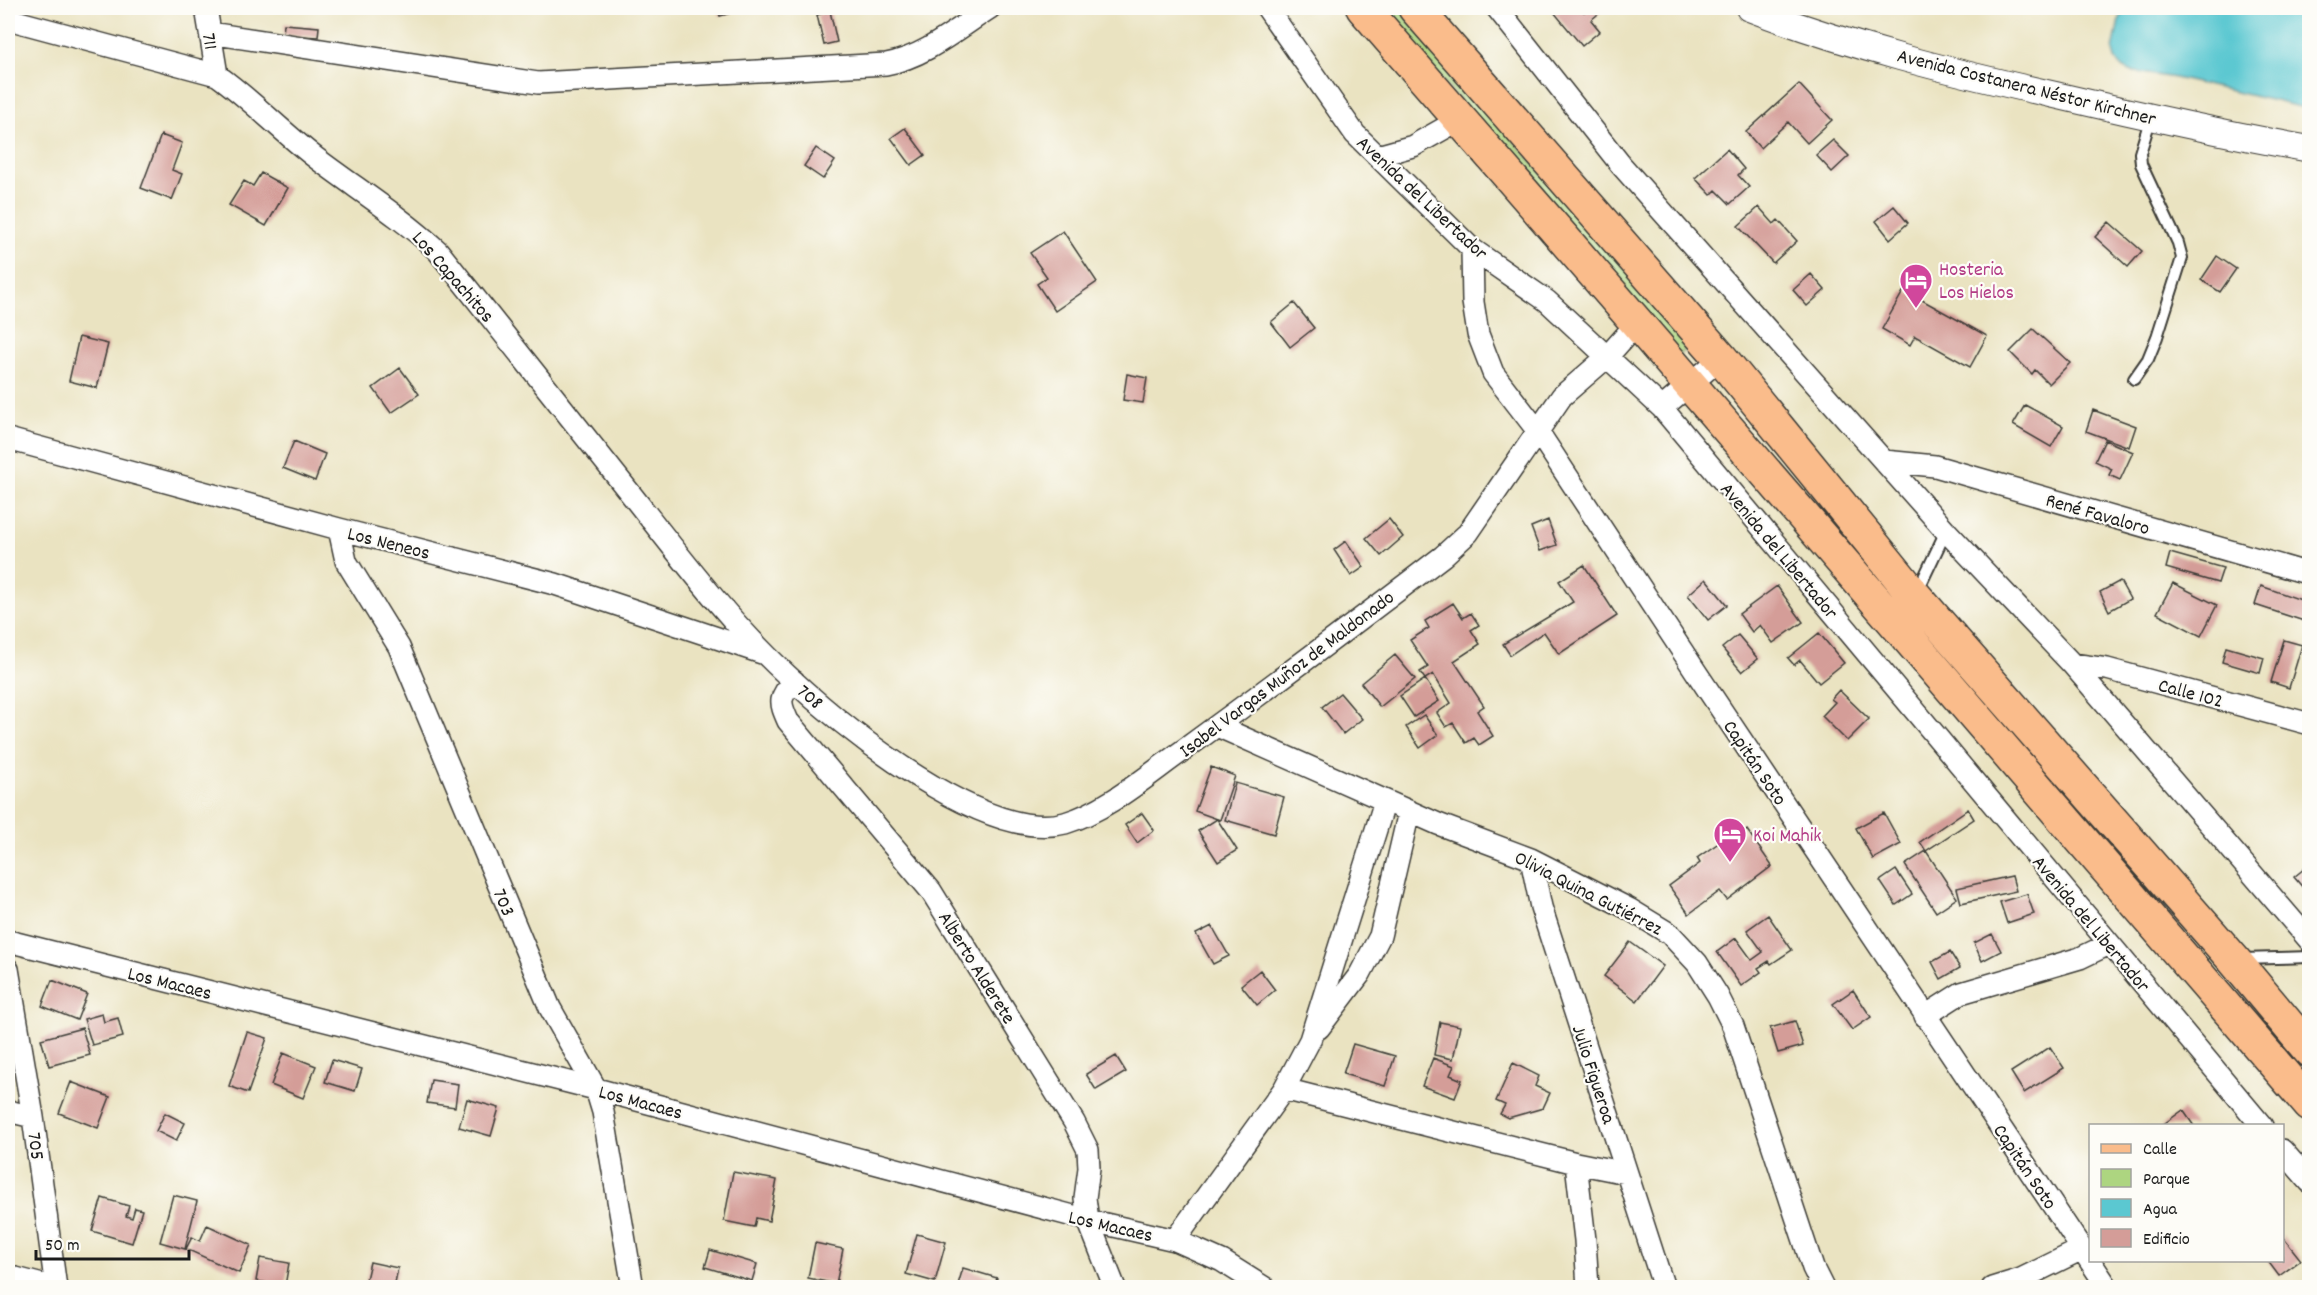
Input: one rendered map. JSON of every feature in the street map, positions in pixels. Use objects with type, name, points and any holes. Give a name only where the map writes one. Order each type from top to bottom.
[{"type":"main road","name":"Avenida del Libertador","points":[[1363,8],[2310,1105]]},
{"type":"main road","points":[[1415,8],[1721,358],[1915,596],[2233,959],[2310,1051]]},
{"type":"street","name":"711","points":[[206,8],[217,75]]},
{"type":"street","points":[[210,33],[538,83],[886,64],[904,60],[926,49],[990,8]]},
{"type":"street","name":"Avenida del Libertador","points":[[1267,8],[1355,134],[1472,249],[1546,301],[1662,408],[2261,1124]]},
{"type":"street","points":[[1497,8],[1621,165],[1946,531],[2072,663],[2310,941]]},
{"type":"street","name":"Avenida Costanera Néstor Kirchner","points":[[1749,8],[1861,45],[1990,80],[2151,117],[2310,149]]},
{"type":"street","name":"Los Capachitos","points":[[8,19],[217,75],[244,94],[285,133],[408,224],[438,251],[688,567],[768,655]]},
{"type":"street","points":[[1377,156],[1413,146],[1459,120]]},
{"type":"street","name":"Capitán Soto","points":[[1472,249],[1473,302],[1478,334],[1493,373],[1537,430],[2089,1260]]},
{"type":"street","name":"Isabel Vargas Muñoz de Maldonado","points":[[856,734],[927,782],[963,803],[992,816],[1032,826],[1064,823],[1094,811],[1130,788],[1282,679],[1443,556],[1468,533],[1562,396],[1607,357],[1637,323]]},
{"type":"street","points":[[1662,408],[1721,358]]},
{"type":"street","name":"Los Neneos","points":[[8,439],[339,529],[555,584],[768,655]]},
{"type":"street","name":"René Favaloro","points":[[1884,461],[1935,466],[2310,574]]},
{"type":"street","name":"703","points":[[339,529],[346,561],[399,647],[550,1008],[596,1089],[603,1112],[633,1287]]},
{"type":"street","name":"708","points":[[768,655],[794,681],[856,734]]},
{"type":"street","name":"Calle 102","points":[[2072,663],[2107,669],[2310,724]]},
{"type":"street","name":"Alberto Alderete","points":[[794,681],[783,693],[781,704],[788,721],[931,891],[1074,1122],[1088,1150],[1089,1168],[1085,1198],[1088,1220],[1115,1287]]},
{"type":"street","name":"Olivia Quina Gutiérrez","points":[[1216,726],[1409,812],[1531,859],[1629,909],[1670,934],[1697,963],[1718,996],[1733,1026],[1814,1268],[1823,1287]]},
{"type":"street","points":[[1310,1040],[1385,801]]},
{"type":"street","points":[[1175,1240],[1284,1089],[1310,1040],[1360,974],[1380,936],[1409,812]]},
{"type":"street","name":"Julio Figueroa","points":[[1531,859],[1541,907],[1664,1287]]},
{"type":"street","name":"Los Macaes","points":[[8,941],[596,1089],[1088,1220],[1175,1240],[1222,1261],[1265,1287]]},
{"type":"street","points":[[1925,1016],[1961,993],[2080,958],[2109,944]]},
{"type":"street","name":"705","points":[[8,969],[33,1117],[55,1287]]},
{"type":"street","points":[[1284,1089],[1576,1163],[1626,1173]]},
{"type":"street","points":[[8,1111],[33,1117]]},
{"type":"street","points":[[2284,1151],[2310,1182]]},
{"type":"street","points":[[1576,1163],[1588,1287]]},
{"type":"street","points":[[1992,1287],[2021,1279],[2082,1250]]},
{"type":"street","name":"Capitán Soto","points":[[2090,1262],[2108,1287]]},
{"type":"street","points":[[8,1276],[55,1287]]},
{"type":"lane","points":[[2134,379],[2148,358],[2157,337],[2181,258],[2178,243],[2141,164],[2140,153],[2151,117]]},
{"type":"lane","points":[[1915,596],[1946,531]]},
{"type":"lane","points":[[2233,959],[2310,957]]},
{"type":"green space","points":[[1381,8],[1398,8],[1691,344],[1678,356]]},
{"type":"water","points":[[2126,8],[2309,8],[2309,109],[2175,78],[2129,71],[2120,66],[2113,50],[2119,20]]},
{"type":"building","points":[[717,8],[730,8],[731,13],[720,16]]},
{"type":"building","points":[[1557,8],[1580,8],[1584,12],[1589,8],[1601,8],[1603,10],[1591,20],[1600,31],[1582,46],[1553,11]]},
{"type":"building","points":[[830,11],[837,42],[824,45],[817,15]]},
{"type":"building","points":[[284,24],[319,27],[318,37],[283,35]]},
{"type":"building","points":[[1799,84],[1832,120],[1807,143],[1788,122],[1760,148],[1746,132]]},
{"type":"building","points":[[905,128],[925,155],[911,165],[891,138]]},
{"type":"building","points":[[161,135],[182,143],[172,170],[182,174],[172,200],[141,188]]},
{"type":"building","points":[[1833,140],[1849,156],[1832,172],[1816,155]]},
{"type":"building","points":[[816,148],[835,161],[823,179],[804,166]]},
{"type":"building","points":[[1727,149],[1744,169],[1738,175],[1749,187],[1730,204],[1716,190],[1711,195],[1695,178]]},
{"type":"building","points":[[261,173],[288,188],[266,226],[229,205],[244,181],[253,186]]},
{"type":"building","points":[[1894,206],[1908,223],[1890,239],[1876,221]]},
{"type":"building","points":[[1759,207],[1774,224],[1778,220],[1797,241],[1773,263],[1738,226]]},
{"type":"building","points":[[2109,222],[2142,251],[2128,267],[2095,237]]},
{"type":"building","points":[[1063,231],[1097,282],[1055,311],[1037,284],[1047,277],[1030,253]]},
{"type":"building","points":[[2217,256],[2236,269],[2220,292],[2201,280]]},
{"type":"building","points":[[1811,274],[1825,290],[1807,306],[1793,290]]},
{"type":"building","name":"Hosteria Los Hielos","points":[[1904,290],[1987,336],[1970,367],[1915,336],[1910,345],[1882,329]]},
{"type":"building","points":[[1294,303],[1314,328],[1290,347],[1271,322]]},
{"type":"building","points":[[2033,329],[2070,363],[2049,384],[2035,370],[2032,374],[2010,352]]},
{"type":"building","points":[[79,337],[108,344],[97,388],[69,381]]},
{"type":"building","points":[[400,368],[419,394],[391,413],[373,388]]},
{"type":"building","points":[[1127,374],[1147,378],[1143,403],[1123,400]]},
{"type":"building","points":[[2025,405],[2063,426],[2051,447],[2013,425]]},
{"type":"building","points":[[2093,410],[2136,426],[2129,447],[2086,431]]},
{"type":"building","points":[[2105,440],[2133,452],[2120,480],[2109,475],[2112,469],[2095,461]]},
{"type":"building","points":[[294,441],[325,454],[315,481],[283,468]]},
{"type":"building","points":[[1389,519],[1403,537],[1381,556],[1366,538]]},
{"type":"building","points":[[1548,520],[1557,545],[1540,551],[1531,527]]},
{"type":"building","points":[[1346,541],[1364,567],[1351,576],[1334,550]]},
{"type":"building","points":[[2170,553],[2223,568],[2218,583],[2166,568]]},
{"type":"building","points":[[1584,565],[1617,616],[1559,654],[1544,632],[1510,655],[1503,644],[1573,602],[1559,581]]},
{"type":"building","points":[[1706,579],[1727,605],[1708,620],[1688,595]]},
{"type":"building","points":[[2120,581],[2130,599],[2109,611],[2100,592]]},
{"type":"building","points":[[2173,583],[2217,605],[2201,636],[2157,613]]},
{"type":"building","points":[[1777,586],[1803,622],[1773,643],[1760,625],[1752,632],[1739,614]]},
{"type":"building","points":[[2261,586],[2310,603],[2310,623],[2255,605]]},
{"type":"building","points":[[1453,603],[1463,618],[1471,613],[1479,625],[1471,630],[1480,644],[1454,661],[1484,706],[1477,711],[1493,736],[1479,745],[1474,738],[1466,743],[1453,723],[1446,727],[1437,713],[1451,703],[1433,674],[1425,679],[1420,672],[1428,667],[1410,640],[1429,628],[1425,621]]},
{"type":"building","points":[[1819,633],[1844,663],[1819,683],[1800,660],[1794,665],[1788,658]]},
{"type":"building","points":[[1738,635],[1758,659],[1742,672],[1722,648]]},
{"type":"building","points":[[2284,640],[2302,645],[2289,688],[2271,682]]},
{"type":"building","points":[[2226,647],[2264,658],[2260,673],[2222,662]]},
{"type":"building","points":[[1395,655],[1415,679],[1380,707],[1361,683]]},
{"type":"building","points":[[1425,679],[1439,701],[1414,717],[1400,696]]},
{"type":"building","points":[[1839,690],[1869,719],[1847,741],[1822,716],[1835,702],[1831,699]]},
{"type":"building","points":[[1340,693],[1362,719],[1343,734],[1322,707]]},
{"type":"building","points":[[1424,715],[1438,735],[1420,748],[1406,727]]},
{"type":"building","points":[[1211,767],[1235,776],[1220,820],[1195,811]]},
{"type":"building","points":[[1235,783],[1284,797],[1274,834],[1225,820]]},
{"type":"building","points":[[1968,809],[1974,819],[1926,851],[1920,842]]},
{"type":"building","points":[[1142,813],[1154,830],[1137,843],[1125,825]]},
{"type":"building","points":[[1884,813],[1901,844],[1873,859],[1856,828]]},
{"type":"building","points":[[1217,819],[1237,850],[1218,862],[1198,831]]},
{"type":"building","points":[[1747,830],[1772,866],[1727,900],[1720,891],[1689,914],[1669,886],[1700,863],[1697,858],[1736,831],[1739,836]]},
{"type":"building","points":[[1926,851],[1957,898],[1936,912],[1905,865]]},
{"type":"building","points":[[2310,864],[2310,896],[2294,877]]},
{"type":"building","points":[[1896,870],[1912,894],[1896,905],[1880,881]]},
{"type":"building","points":[[2012,876],[2016,891],[1961,903],[1957,888]]},
{"type":"building","points":[[2027,894],[2034,914],[2007,923],[2000,902]]},
{"type":"building","points":[[1768,915],[1792,950],[1771,964],[1769,961],[1758,968],[1761,972],[1741,986],[1717,952],[1736,938],[1752,960],[1763,952],[1747,930]]},
{"type":"building","points":[[1212,926],[1229,956],[1213,964],[1196,934]]},
{"type":"building","points":[[1992,934],[2001,951],[1982,961],[1974,943]]},
{"type":"building","points":[[1630,942],[1663,966],[1637,1001],[1604,976]]},
{"type":"building","points":[[1950,952],[1960,968],[1941,979],[1932,962]]},
{"type":"building","points":[[1260,970],[1275,990],[1257,1005],[1241,985]]},
{"type":"building","points":[[52,980],[87,994],[77,1020],[42,1006]]},
{"type":"building","points":[[1853,990],[1871,1017],[1852,1030],[1833,1004]]},
{"type":"building","points":[[102,1014],[104,1022],[118,1018],[123,1037],[92,1045],[84,1019]]},
{"type":"building","points":[[1795,1021],[1803,1046],[1778,1053],[1770,1028]]},
{"type":"building","points":[[1440,1022],[1460,1026],[1453,1059],[1434,1055]]},
{"type":"building","points":[[82,1028],[90,1055],[49,1066],[41,1039]]},
{"type":"building","points":[[247,1032],[267,1038],[248,1093],[229,1086]]},
{"type":"building","points":[[1353,1044],[1395,1056],[1385,1086],[1343,1074]]},
{"type":"building","points":[[2050,1047],[2064,1068],[2024,1093],[2011,1072]]},
{"type":"building","points":[[283,1053],[316,1066],[303,1098],[271,1085]]},
{"type":"building","points":[[1116,1056],[1126,1072],[1096,1090],[1086,1074]]},
{"type":"building","points":[[1433,1058],[1454,1066],[1450,1075],[1462,1080],[1455,1098],[1422,1086]]},
{"type":"building","points":[[332,1060],[362,1069],[355,1091],[325,1082]]},
{"type":"building","points":[[1513,1063],[1539,1076],[1535,1086],[1550,1093],[1543,1108],[1508,1118],[1500,1114],[1505,1105],[1496,1101]]},
{"type":"building","points":[[431,1080],[458,1084],[455,1107],[427,1103]]},
{"type":"building","points":[[71,1082],[110,1097],[98,1128],[59,1113]]},
{"type":"building","points":[[467,1099],[499,1108],[491,1136],[459,1127]]},
{"type":"building","points":[[2183,1110],[2193,1124],[2164,1124]]},
{"type":"building","points":[[165,1113],[185,1123],[176,1141],[156,1131]]},
{"type":"building","points":[[733,1172],[777,1180],[769,1221],[756,1218],[754,1227],[724,1221]]},
{"type":"building","points":[[173,1195],[197,1201],[185,1249],[160,1242]]},
{"type":"building","points":[[102,1198],[129,1206],[126,1216],[132,1218],[135,1208],[142,1210],[132,1243],[92,1231]]},
{"type":"building","points":[[207,1225],[251,1245],[239,1273],[186,1249],[192,1237],[200,1241]]},
{"type":"building","points":[[917,1234],[946,1242],[935,1282],[906,1274]]},
{"type":"building","points":[[2284,1239],[2301,1260],[2279,1276],[2268,1262],[2284,1262]]},
{"type":"building","points":[[815,1243],[843,1249],[836,1284],[808,1278]]},
{"type":"building","points":[[710,1250],[757,1264],[752,1281],[705,1267]]},
{"type":"building","points":[[260,1258],[289,1263],[285,1286],[256,1281]]},
{"type":"building","points":[[370,1262],[398,1268],[394,1288],[364,1288]]},
{"type":"building","points":[[963,1268],[997,1278],[994,1288],[957,1288]]},
{"type":"place","name":"Hosteria Los Hielos","points":[[1916,309]]},
{"type":"place","name":"Koi Mahik","points":[[1730,863]]}]
